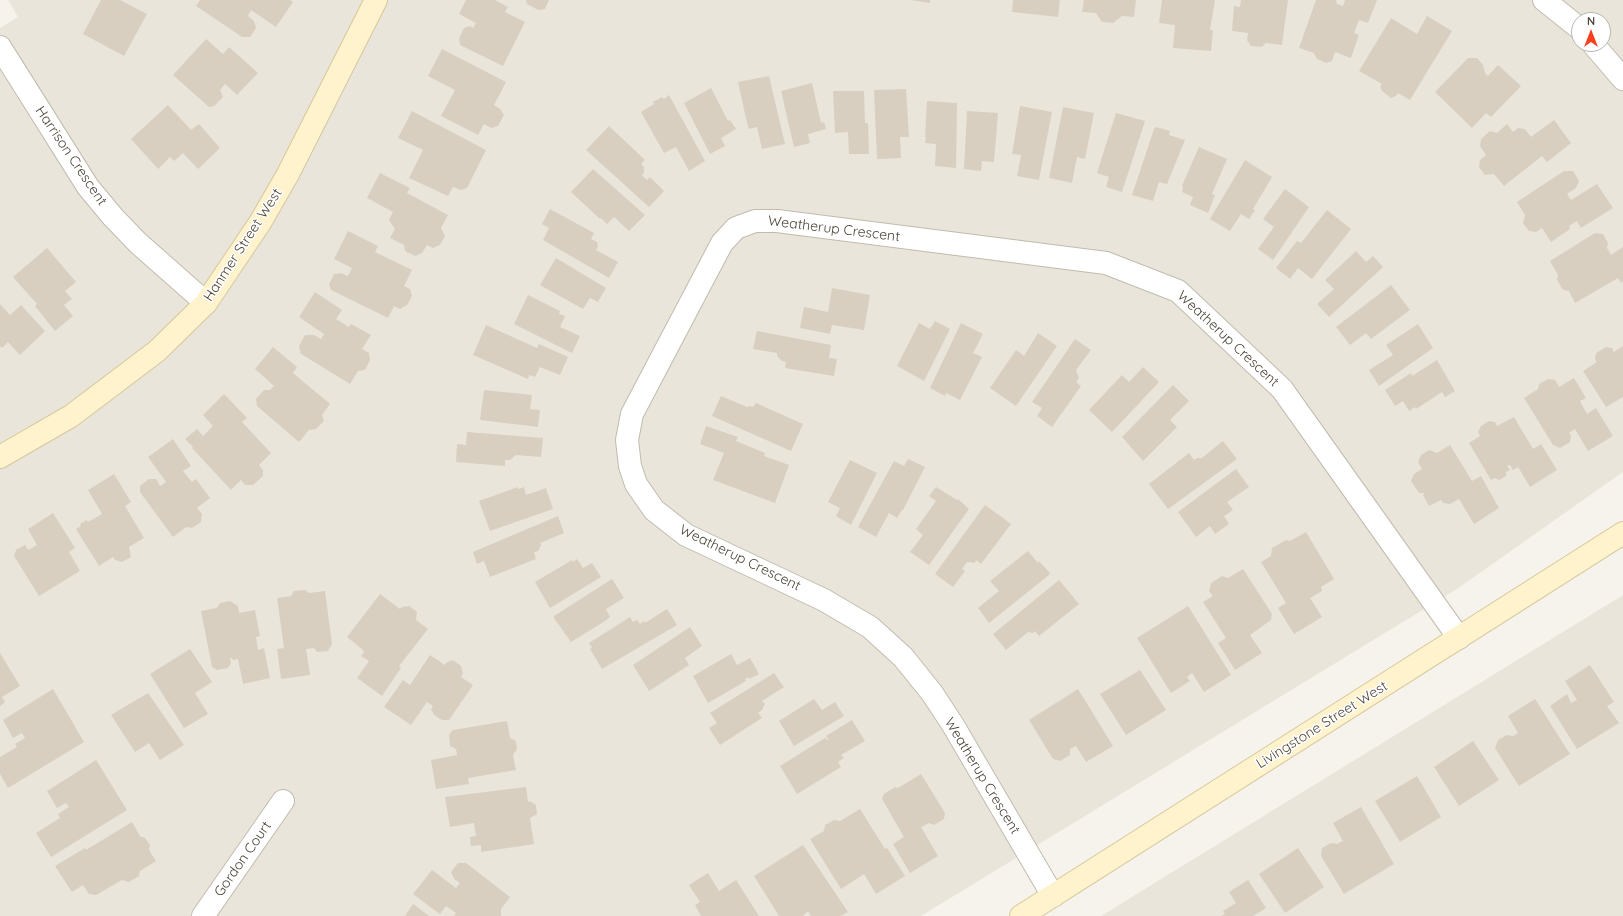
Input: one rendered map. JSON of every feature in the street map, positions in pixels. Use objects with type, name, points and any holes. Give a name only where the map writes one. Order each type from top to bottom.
[{"type":"street","name":"Hanmer Street West","points":[[0,457],[71,416],[157,351],[206,303],[261,221],[288,174],[376,0]]},
{"type":"street","points":[[1544,0],[1571,22]]},
{"type":"street","name":"Harrison Crescent","points":[[0,47],[88,187],[113,217],[138,243],[206,303]]},
{"type":"street","points":[[1600,52],[1623,79]]},
{"type":"street","name":"Weatherup Crescent","points":[[1053,896],[953,725],[932,694],[903,657],[870,626],[824,600],[686,535],[654,510],[636,484],[630,466],[627,440],[632,414],[722,243],[736,228],[755,221],[777,221],[1106,263],[1178,291],[1282,389],[1460,638]]},
{"type":"street","name":"Livingstone Street West","points":[[1021,916],[1623,533]]},
{"type":"street","name":"Gordon Court","points":[[203,916],[283,801]]},
{"type":"shaded area","points":[[8,0],[1623,0],[1623,472],[1457,589],[921,916],[0,916],[0,28],[18,17]]},
{"type":"shaded area","points":[[1623,595],[1623,916],[1101,916]]},
{"type":"building","points":[[101,0],[120,0],[147,14],[124,56],[83,34]]},
{"type":"building","points":[[200,0],[290,0],[293,2],[276,27],[251,10],[248,16],[254,21],[256,28],[250,37],[242,37],[196,6]]},
{"type":"building","points":[[466,0],[495,0],[508,7],[505,12],[525,22],[503,66],[460,45],[459,38],[464,28],[470,26],[473,28],[476,23],[459,14]]},
{"type":"building","points":[[526,0],[549,0],[545,9],[538,10],[527,4]]},
{"type":"building","points":[[910,0],[930,0],[930,3]]},
{"type":"building","points":[[1013,0],[1060,0],[1058,17],[1012,12]]},
{"type":"building","points":[[1084,0],[1136,0],[1134,17],[1122,16],[1113,23],[1102,22],[1096,13],[1082,12]]},
{"type":"building","points":[[1162,0],[1215,0],[1210,30],[1213,30],[1211,51],[1173,48],[1175,25],[1159,23]]},
{"type":"building","points":[[1241,0],[1288,0],[1282,45],[1266,43],[1262,47],[1251,46],[1247,40],[1248,33],[1232,31],[1234,6],[1240,7]]},
{"type":"building","points":[[1316,0],[1336,0],[1337,4],[1343,6],[1345,0],[1377,0],[1368,23],[1359,20],[1354,33],[1359,35],[1351,58],[1335,52],[1332,61],[1326,63],[1317,59],[1314,53],[1299,48]]},
{"type":"building","points":[[1427,16],[1452,31],[1410,100],[1398,93],[1396,96],[1391,98],[1382,91],[1380,87],[1382,84],[1359,71],[1391,18],[1417,34]]},
{"type":"building","points":[[206,39],[223,54],[229,47],[258,73],[237,95],[225,84],[220,90],[223,97],[214,106],[209,107],[173,75]]},
{"type":"building","points":[[442,49],[506,82],[494,105],[500,109],[504,115],[498,126],[491,128],[484,124],[478,135],[441,116],[455,90],[428,76]]},
{"type":"building","points":[[1468,58],[1477,58],[1483,65],[1485,73],[1488,76],[1498,65],[1521,86],[1491,117],[1486,113],[1472,128],[1435,92]]},
{"type":"building","points":[[769,76],[785,144],[762,149],[757,127],[749,129],[738,82]]},
{"type":"building","points":[[812,83],[821,123],[824,122],[826,129],[808,134],[810,143],[794,147],[781,91]]},
{"type":"building","points":[[711,88],[728,121],[730,120],[736,129],[721,138],[725,146],[710,154],[684,103]]},
{"type":"building","points":[[906,89],[909,137],[900,137],[901,158],[877,159],[874,90]]},
{"type":"building","points":[[833,91],[864,91],[865,123],[868,123],[869,154],[849,154],[848,132],[835,133]]},
{"type":"building","points":[[669,95],[705,161],[689,171],[676,147],[664,153],[641,112],[654,104],[653,102],[662,97],[664,99]]},
{"type":"building","points":[[927,101],[957,103],[956,168],[935,166],[936,144],[925,143]]},
{"type":"building","points":[[168,105],[191,130],[199,124],[220,148],[198,169],[183,153],[174,161],[170,157],[158,169],[131,139]]},
{"type":"building","points":[[1020,106],[1052,112],[1039,180],[1017,176],[1021,155],[1012,154]]},
{"type":"building","points":[[1063,107],[1094,113],[1085,159],[1077,157],[1072,183],[1049,178]]},
{"type":"building","points":[[412,111],[486,150],[467,188],[461,190],[453,187],[448,196],[409,178],[423,150],[398,138]]},
{"type":"building","points":[[967,111],[998,113],[994,162],[982,161],[981,171],[964,169]]},
{"type":"building","points":[[1116,113],[1145,121],[1122,192],[1106,187],[1109,177],[1097,173]]},
{"type":"building","points":[[1554,120],[1571,143],[1547,162],[1542,156],[1504,186],[1494,174],[1485,175],[1479,167],[1480,160],[1486,155],[1480,146],[1481,139],[1490,131],[1497,133],[1507,124],[1513,132],[1518,128],[1525,129],[1531,137]]},
{"type":"building","points":[[609,126],[645,160],[641,164],[644,167],[644,173],[642,175],[647,180],[650,177],[664,191],[649,207],[586,150]]},
{"type":"building","points":[[1156,127],[1170,131],[1169,135],[1185,140],[1167,184],[1159,182],[1153,201],[1132,195],[1154,129]]},
{"type":"building","points":[[1199,147],[1227,159],[1212,194],[1215,195],[1208,213],[1190,205],[1193,197],[1182,192],[1182,186]]},
{"type":"building","points":[[1245,160],[1272,177],[1253,209],[1255,210],[1249,219],[1241,214],[1230,231],[1210,219]]},
{"type":"building","points":[[593,169],[645,215],[629,231],[614,217],[607,224],[571,192]]},
{"type":"building","points":[[1564,171],[1573,171],[1579,181],[1576,188],[1567,194],[1571,200],[1597,184],[1613,208],[1581,228],[1577,221],[1569,226],[1570,229],[1551,242],[1542,228],[1536,232],[1529,231],[1523,223],[1525,215],[1517,202]]},
{"type":"building","points":[[380,173],[410,188],[407,193],[448,215],[441,228],[445,236],[440,245],[433,248],[427,245],[422,253],[415,256],[405,251],[404,245],[390,238],[395,229],[389,220],[393,212],[367,198]]},
{"type":"building","points":[[1285,189],[1309,207],[1273,260],[1258,249],[1274,227],[1263,219]]},
{"type":"building","points":[[550,209],[594,233],[591,239],[597,242],[598,247],[596,250],[618,262],[609,278],[543,240],[549,228],[542,224]]},
{"type":"building","points":[[1327,210],[1351,229],[1312,279],[1298,268],[1290,279],[1276,268],[1297,241],[1301,243]]},
{"type":"building","points":[[348,231],[378,246],[375,252],[412,270],[404,286],[410,289],[412,296],[407,305],[400,309],[394,306],[388,318],[331,290],[329,284],[334,274],[341,273],[348,276],[352,268],[334,259]]},
{"type":"building","points":[[1595,233],[1603,234],[1608,243],[1607,248],[1611,255],[1623,247],[1623,281],[1621,283],[1618,278],[1575,303],[1569,291],[1563,290],[1557,280],[1558,275],[1550,261]]},
{"type":"building","points":[[47,248],[76,282],[65,291],[72,299],[64,305],[73,316],[55,331],[35,306],[37,304],[13,277]]},
{"type":"building","points":[[1356,251],[1366,262],[1373,256],[1383,267],[1329,317],[1317,304],[1334,289],[1325,280]]},
{"type":"building","points":[[556,258],[606,288],[598,302],[590,298],[583,309],[540,285]]},
{"type":"building","points":[[1391,285],[1410,310],[1371,339],[1366,333],[1350,345],[1336,327]]},
{"type":"building","points":[[832,288],[870,295],[864,330],[832,325],[830,334],[800,328],[804,307],[828,312]]},
{"type":"building","points":[[315,292],[342,310],[336,319],[349,327],[351,324],[371,335],[362,349],[369,353],[370,360],[365,370],[358,371],[350,384],[301,354],[299,346],[305,335],[314,335],[321,339],[324,334],[299,317]]},
{"type":"building","points":[[528,295],[560,311],[559,314],[565,316],[560,327],[580,336],[572,353],[514,324]]},
{"type":"building","points":[[0,304],[10,315],[21,305],[45,331],[20,355],[8,342],[2,348],[0,346]]},
{"type":"building","points":[[935,321],[950,329],[924,381],[897,366],[919,323],[930,329]]},
{"type":"building","points":[[961,323],[983,334],[973,353],[982,357],[960,400],[946,393],[945,396],[930,388]]},
{"type":"building","points":[[1418,324],[1433,348],[1379,386],[1369,370],[1393,355],[1386,345]]},
{"type":"building","points":[[486,325],[537,348],[539,344],[568,357],[560,375],[540,367],[535,377],[529,375],[528,379],[473,355]]},
{"type":"building","points":[[757,331],[831,345],[829,358],[837,359],[834,376],[785,368],[786,362],[782,361],[777,356],[777,353],[753,349]]},
{"type":"building","points":[[1038,333],[1057,346],[1016,406],[990,388],[1016,350],[1024,356]]},
{"type":"building","points":[[1075,339],[1091,350],[1076,370],[1079,378],[1076,382],[1081,386],[1052,427],[1037,416],[1042,408],[1032,402]]},
{"type":"building","points":[[1623,346],[1623,397],[1606,407],[1583,371],[1597,362],[1595,359],[1596,353],[1606,347],[1612,348],[1614,352]]},
{"type":"building","points":[[273,347],[297,367],[293,373],[330,404],[322,415],[324,421],[316,429],[309,430],[299,442],[257,406],[256,399],[264,390],[270,390],[274,386],[255,369]]},
{"type":"building","points":[[1437,360],[1455,391],[1445,397],[1442,392],[1416,409],[1415,407],[1409,411],[1403,401],[1395,406],[1385,390],[1411,373],[1412,376]]},
{"type":"building","points":[[1143,367],[1159,382],[1112,432],[1089,410],[1122,375],[1129,382]]},
{"type":"building","points":[[1574,378],[1586,398],[1580,401],[1587,414],[1596,408],[1613,436],[1588,451],[1575,429],[1569,433],[1571,436],[1570,442],[1560,448],[1553,445],[1524,398],[1538,389],[1539,384],[1548,379],[1555,380],[1559,387]]},
{"type":"building","points":[[1173,385],[1189,401],[1170,420],[1177,427],[1143,461],[1122,437]]},
{"type":"building","points":[[484,390],[532,395],[530,409],[540,410],[538,427],[480,420]]},
{"type":"building","points":[[224,394],[247,418],[242,422],[271,453],[259,465],[263,470],[263,476],[253,485],[245,485],[241,480],[231,490],[185,439],[197,429],[203,436],[213,426],[203,415]]},
{"type":"building","points":[[721,396],[747,407],[753,407],[756,403],[803,424],[791,451],[712,416]]},
{"type":"building","points":[[1514,417],[1533,449],[1541,444],[1557,470],[1530,487],[1518,467],[1513,470],[1510,465],[1507,466],[1510,470],[1506,472],[1506,476],[1499,480],[1495,478],[1491,480],[1469,443],[1480,436],[1478,432],[1481,426],[1489,421],[1495,422],[1497,426]]},
{"type":"building","points":[[706,426],[738,437],[736,441],[765,453],[764,456],[789,465],[775,503],[713,480],[724,453],[700,444]]},
{"type":"building","points":[[467,432],[543,438],[541,457],[516,455],[510,460],[505,460],[505,466],[456,462],[457,444],[466,445]]},
{"type":"building","points":[[173,439],[191,466],[183,471],[192,482],[196,479],[210,498],[197,508],[202,514],[201,522],[192,528],[186,527],[173,537],[140,492],[140,486],[149,479],[156,479],[160,486],[166,482],[148,457]]},
{"type":"building","points":[[1223,441],[1237,459],[1168,509],[1149,484],[1189,453],[1194,460],[1197,458],[1202,458]]},
{"type":"building","points":[[1450,445],[1472,481],[1481,476],[1499,508],[1474,524],[1459,499],[1450,504],[1443,503],[1441,500],[1429,506],[1423,495],[1425,493],[1419,493],[1411,481],[1414,474],[1422,469],[1418,462],[1421,455],[1429,450],[1437,453]]},
{"type":"building","points":[[908,459],[925,467],[903,510],[897,518],[889,513],[876,537],[858,527],[894,461],[904,466]]},
{"type":"building","points":[[850,460],[877,473],[851,525],[836,516],[840,508],[828,502]]},
{"type":"building","points":[[1236,469],[1249,487],[1227,502],[1233,510],[1224,516],[1229,524],[1215,534],[1210,526],[1196,537],[1178,512]]},
{"type":"building","points":[[114,474],[131,502],[125,506],[144,538],[129,547],[131,557],[122,562],[115,560],[113,557],[99,566],[76,529],[81,526],[80,524],[87,520],[88,522],[102,514],[88,490]]},
{"type":"building","points":[[518,487],[518,489],[524,487],[526,495],[546,488],[553,509],[490,531],[479,501]]},
{"type":"building","points":[[936,487],[957,500],[958,499],[969,509],[929,565],[910,552],[923,535],[916,529],[936,501],[929,496]]},
{"type":"building","points":[[985,505],[1011,524],[981,564],[976,560],[975,563],[967,562],[962,569],[965,571],[953,587],[935,574]]},
{"type":"building","points":[[53,513],[75,548],[69,552],[80,571],[39,596],[14,556],[16,550],[25,545],[28,550],[37,545],[28,529]]},
{"type":"building","points":[[558,516],[564,533],[540,543],[541,545],[538,551],[534,552],[536,559],[490,577],[484,561],[477,564],[473,552]]},
{"type":"building","points":[[1306,532],[1334,579],[1321,587],[1322,591],[1310,598],[1322,617],[1294,634],[1278,608],[1286,603],[1261,562],[1271,556],[1272,548],[1286,540],[1290,541]]},
{"type":"building","points":[[1028,551],[1038,563],[1039,561],[1050,573],[1049,575],[989,623],[978,608],[999,591],[990,581]]},
{"type":"building","points":[[577,559],[583,568],[592,563],[601,577],[550,608],[535,582],[572,560],[573,562]]},
{"type":"building","points":[[1243,569],[1272,614],[1271,620],[1250,635],[1262,653],[1235,670],[1218,643],[1226,638],[1203,602],[1213,596],[1209,591],[1211,583],[1222,576],[1228,578]]},
{"type":"building","points":[[612,579],[624,598],[606,609],[610,617],[571,642],[554,616]]},
{"type":"building","points":[[1059,580],[1079,604],[1039,636],[1035,631],[1033,633],[1028,632],[1006,650],[993,634]]},
{"type":"building","points":[[305,590],[309,593],[325,591],[332,644],[328,651],[317,652],[314,648],[306,649],[310,675],[281,679],[277,649],[284,648],[277,598],[291,596],[294,591]]},
{"type":"building","points":[[380,594],[400,609],[402,607],[409,606],[417,612],[416,620],[428,629],[399,666],[401,668],[382,696],[357,678],[369,661],[361,656],[364,652],[362,649],[347,637]]},
{"type":"building","points":[[230,601],[238,606],[239,613],[255,610],[260,636],[256,637],[258,650],[264,648],[270,678],[243,684],[238,659],[233,660],[230,658],[231,663],[228,668],[217,670],[212,667],[201,611],[217,608],[220,603]]},
{"type":"building","points":[[1188,606],[1231,675],[1204,692],[1192,673],[1187,677],[1190,681],[1171,693],[1137,638]]},
{"type":"building","points":[[667,609],[677,625],[602,669],[590,649],[592,648],[589,643],[630,617],[633,622],[637,620],[640,624],[644,621],[645,623]]},
{"type":"building","points":[[690,627],[702,646],[685,658],[689,665],[649,691],[633,665]]},
{"type":"building","points":[[190,649],[212,682],[195,693],[208,714],[184,728],[150,674]]},
{"type":"building","points":[[0,653],[20,686],[2,697],[5,702],[0,706]]},
{"type":"building","points":[[731,654],[737,665],[750,658],[759,674],[749,679],[748,677],[745,679],[746,681],[708,703],[693,676]]},
{"type":"building","points":[[430,655],[445,665],[447,662],[453,660],[461,666],[463,674],[461,677],[473,685],[449,720],[442,720],[434,715],[431,709],[433,706],[427,702],[411,725],[384,707],[403,680],[410,685]]},
{"type":"building","points":[[1590,665],[1614,702],[1607,706],[1619,723],[1577,749],[1550,706],[1567,694],[1571,703],[1577,700],[1565,681]]},
{"type":"building","points":[[1140,670],[1166,710],[1126,735],[1100,694]]},
{"type":"building","points":[[774,673],[784,687],[762,701],[765,704],[762,710],[758,713],[762,718],[720,745],[709,728],[717,723],[710,713]]},
{"type":"building","points":[[53,689],[84,742],[8,788],[0,774],[0,757],[17,747],[15,744],[25,738],[22,733],[13,738],[3,720]]},
{"type":"building","points":[[1078,689],[1113,746],[1086,762],[1076,746],[1070,749],[1070,755],[1060,761],[1053,759],[1029,720]]},
{"type":"building","points":[[148,693],[184,745],[160,760],[149,743],[135,752],[111,715]]},
{"type":"building","points":[[814,699],[822,710],[835,702],[844,716],[794,746],[779,721]]},
{"type":"building","points":[[1535,699],[1570,754],[1519,786],[1495,748],[1498,740],[1507,735],[1513,736],[1518,733],[1508,716]]},
{"type":"building","points":[[852,720],[865,741],[841,755],[844,758],[838,762],[841,767],[797,794],[780,766],[825,738],[829,741],[826,736]]},
{"type":"building","points":[[507,721],[510,738],[516,741],[517,749],[513,755],[516,770],[468,778],[469,784],[436,789],[431,760],[457,755],[456,749],[450,746],[449,735],[453,730]]},
{"type":"building","points":[[1473,741],[1499,780],[1459,806],[1434,767]]},
{"type":"building","points":[[96,760],[127,810],[51,857],[36,833],[60,818],[58,814],[69,807],[66,803],[57,808],[47,791]]},
{"type":"building","points":[[921,774],[945,813],[944,819],[934,825],[929,823],[921,827],[938,856],[910,873],[893,844],[904,837],[882,799],[884,794],[895,787],[898,788]]},
{"type":"building","points":[[1417,776],[1441,817],[1400,842],[1375,801]]},
{"type":"building","points":[[526,787],[528,802],[530,801],[536,805],[537,814],[530,818],[534,844],[481,852],[481,845],[471,846],[470,837],[476,836],[474,823],[450,827],[445,797]]},
{"type":"building","points":[[1361,807],[1394,864],[1344,894],[1321,856],[1322,848],[1331,843],[1337,844],[1343,841],[1333,823]]},
{"type":"building","points":[[860,809],[885,849],[887,848],[905,876],[876,894],[864,874],[841,889],[810,839],[824,831],[825,825],[834,820],[840,821]]},
{"type":"building","points":[[132,822],[140,836],[145,838],[150,845],[149,850],[156,861],[140,871],[139,876],[129,882],[122,880],[96,895],[89,894],[83,885],[72,892],[55,866],[85,848],[86,850]]},
{"type":"building","points":[[803,845],[848,912],[840,916],[811,916],[808,911],[803,916],[779,916],[754,876]]},
{"type":"building","points":[[1298,848],[1324,887],[1285,913],[1259,874]]},
{"type":"building","points":[[458,863],[466,863],[510,897],[501,909],[501,916],[454,916],[456,913],[446,906],[440,914],[413,894],[432,870],[456,888],[460,883],[454,879],[451,872]]},
{"type":"building","points":[[708,873],[719,891],[736,880],[759,916],[701,916],[695,905],[700,902],[689,885]]},
{"type":"building","points":[[1248,880],[1266,908],[1253,916],[1221,916],[1225,914],[1223,911],[1236,903],[1229,892]]},
{"type":"building","points":[[413,904],[429,916],[405,916]]}]
